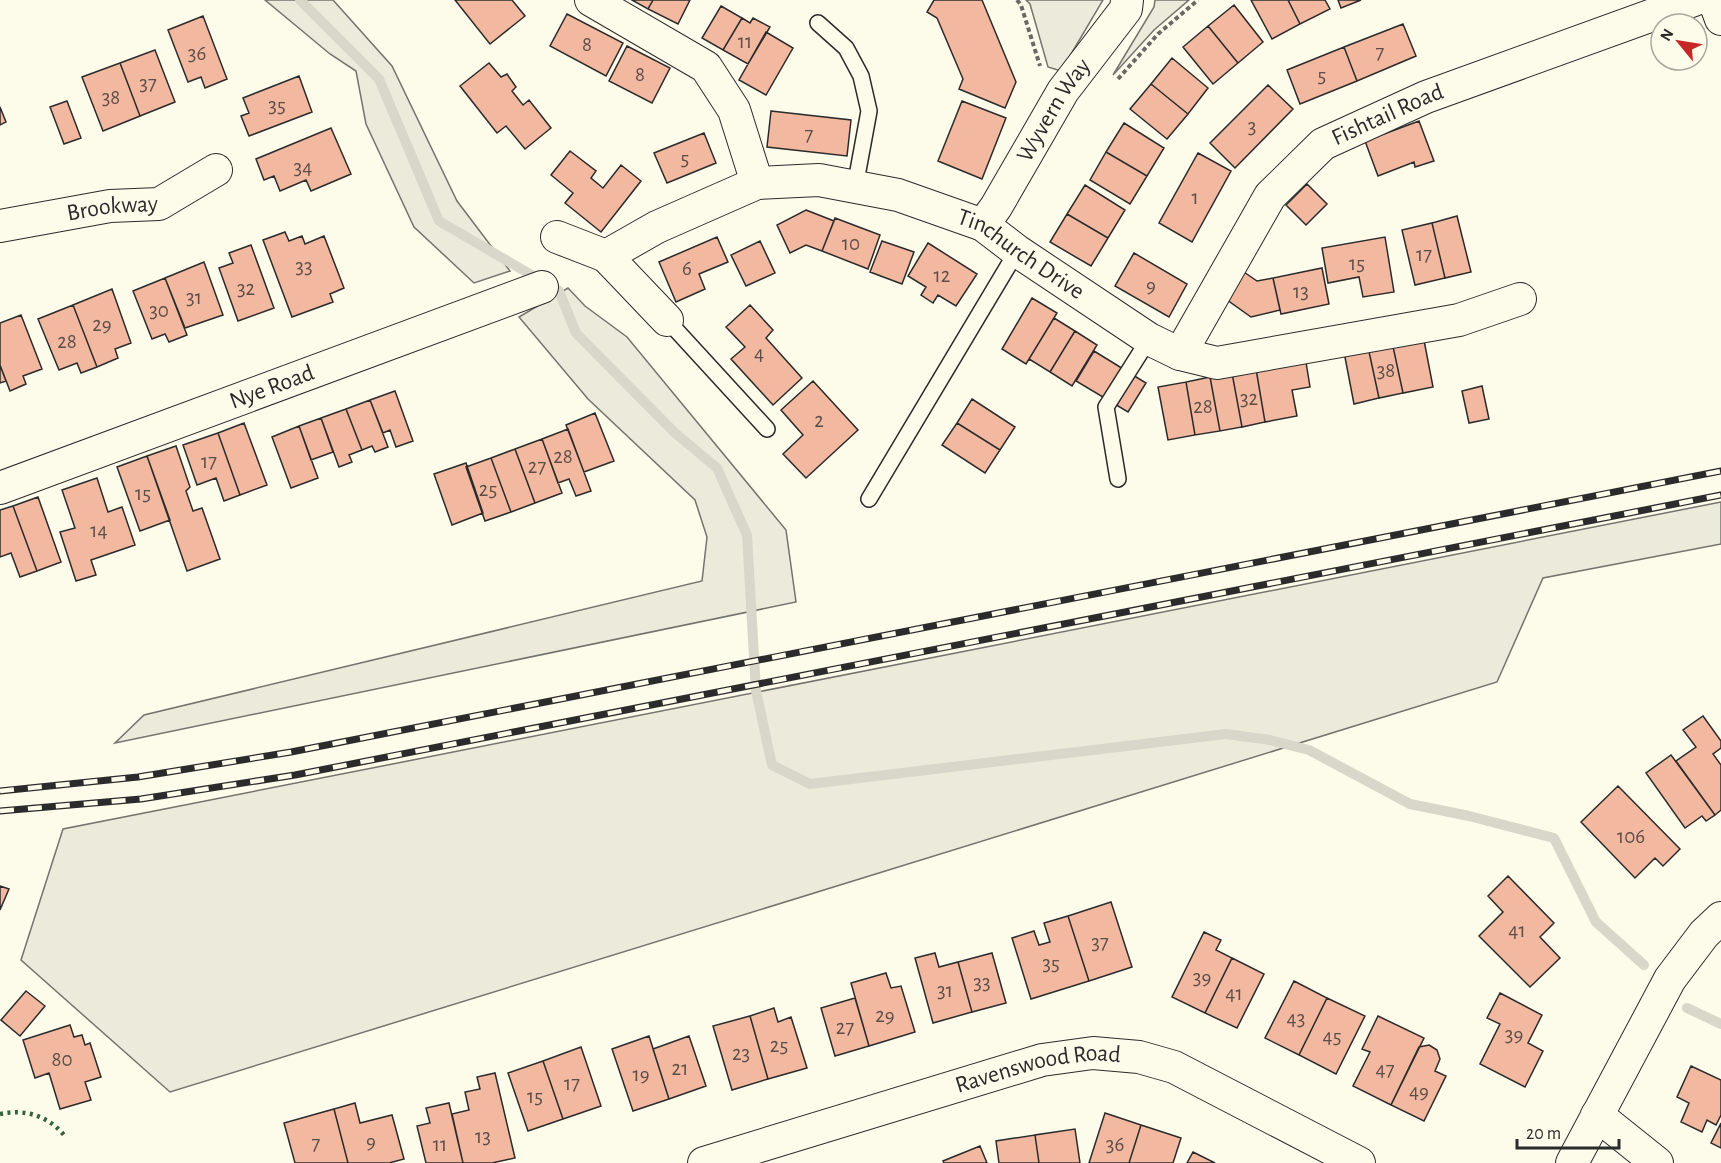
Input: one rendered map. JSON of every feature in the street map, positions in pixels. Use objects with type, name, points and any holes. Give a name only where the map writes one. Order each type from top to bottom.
[{"type":"street","points":[[591,0],[706,67],[734,111],[757,183]]},
{"type":"street","name":"Wyvern Way","points":[[983,225],[996,207],[1063,91],[1126,9],[1127,0]]},
{"type":"street","name":"Fishtail Road","points":[[1180,354],[1270,196],[1323,144],[1426,97],[1695,0]]},
{"type":"street","points":[[1714,0],[1721,19]]},
{"type":"street","name":"Brookway","points":[[0,226],[110,206],[159,204],[216,171]]},
{"type":"street","name":"Tinchurch Drive","points":[[606,256],[657,227],[757,183],[819,180],[898,195],[983,225],[1017,251],[1149,339],[1180,354],[1217,363],[1459,320],[1520,299]]},
{"type":"street","points":[[557,237],[606,256],[667,320]]},
{"type":"street","name":"Nye Road","points":[[0,488],[542,287]]},
{"type":"street","points":[[1572,1163],[1670,979],[1704,934],[1721,918]]},
{"type":"street","name":"Ravenswood Road","points":[[704,1163],[1042,1060],[1093,1053],[1139,1057],[1174,1067],[1359,1163]]},
{"type":"street","points":[[1597,1115],[1657,1163]]},
{"type":"lane","points":[[818,24],[846,48],[861,76],[869,111],[855,187]]},
{"type":"lane","points":[[869,499],[1017,251]]},
{"type":"lane","points":[[667,320],[767,429]]},
{"type":"lane","points":[[1118,479],[1106,407],[1149,339]]},
{"type":"path","points":[[1017,0],[1021,5],[1046,82],[1063,91]]},
{"type":"shaded area","points":[[265,0],[333,0],[392,66],[457,201],[510,271],[474,283],[414,227],[366,124],[356,71],[330,54]]},
{"type":"shaded area","points":[[1026,0],[1103,0],[1061,71],[1048,67],[1030,4]]},
{"type":"shaded area","points":[[1155,0],[1189,0],[1154,30],[1113,75],[1154,7]]},
{"type":"shaded area","points":[[568,288],[585,306],[627,337],[786,530],[796,602],[115,743],[144,715],[702,581],[707,537],[695,500],[588,399],[519,317]]},
{"type":"shaded area","points":[[1721,502],[1721,544],[1543,578],[1497,682],[170,1092],[21,960],[63,829]]},
{"type":"building","points":[[455,0],[512,0],[525,16],[490,44]]},
{"type":"building","points":[[632,0],[653,0],[648,9]]},
{"type":"building","points":[[653,0],[690,0],[678,24],[648,9]]},
{"type":"building","points":[[934,0],[982,0],[1016,82],[1005,108],[959,89],[963,79],[937,18],[927,12]]},
{"type":"building","points":[[1251,0],[1288,0],[1300,24],[1272,39]]},
{"type":"building","points":[[1288,0],[1325,0],[1330,9],[1300,24]]},
{"type":"building","points":[[1338,0],[1361,0],[1341,8]]},
{"type":"building","points":[[1234,5],[1263,42],[1238,63],[1208,26]]},
{"type":"building","points":[[721,6],[742,18],[723,50],[702,38]]},
{"type":"building","points":[[567,14],[623,43],[606,76],[550,46]]},
{"type":"building","points":[[203,16],[227,79],[205,88],[201,77],[188,82],[168,30]]},
{"type":"building","points":[[742,18],[750,23],[753,18],[770,27],[748,64],[723,50]]},
{"type":"building","points":[[1403,24],[1416,56],[1357,81],[1344,47]]},
{"type":"building","points":[[1208,26],[1238,63],[1213,84],[1183,47]]},
{"type":"building","points":[[766,32],[793,48],[766,95],[739,80]]},
{"type":"building","points":[[627,46],[670,68],[652,103],[609,81]]},
{"type":"building","points":[[1344,47],[1357,81],[1300,104],[1287,70]]},
{"type":"building","points":[[155,50],[175,102],[140,116],[120,63]]},
{"type":"building","points":[[1172,58],[1208,88],[1188,114],[1151,84]]},
{"type":"building","points":[[120,63],[140,116],[103,131],[82,77]]},
{"type":"building","points":[[489,63],[501,77],[507,74],[516,87],[512,91],[523,105],[529,100],[551,128],[525,149],[506,126],[497,133],[460,86]]},
{"type":"building","points":[[299,76],[312,112],[249,136],[241,116],[249,113],[243,98]]},
{"type":"building","points":[[1151,84],[1188,114],[1167,139],[1130,109]]},
{"type":"building","points":[[1268,85],[1293,109],[1235,168],[1210,143]]},
{"type":"building","points":[[67,101],[81,138],[64,144],[50,107]]},
{"type":"building","points":[[962,101],[1006,118],[982,179],[938,161]]},
{"type":"building","points":[[0,107],[6,122],[0,125]]},
{"type":"building","points":[[771,111],[851,120],[847,156],[767,147]]},
{"type":"building","points":[[1419,121],[1434,161],[1415,167],[1414,162],[1378,176],[1365,141]]},
{"type":"building","points":[[1124,123],[1164,148],[1147,176],[1106,152]]},
{"type":"building","points":[[331,128],[351,174],[311,191],[306,180],[280,191],[274,176],[264,180],[256,159]]},
{"type":"building","points":[[704,133],[716,163],[667,183],[654,153]]},
{"type":"building","points":[[570,151],[596,171],[591,178],[603,188],[621,165],[641,181],[601,232],[565,203],[573,193],[551,175]]},
{"type":"building","points":[[1106,152],[1147,176],[1130,204],[1090,180]]},
{"type":"building","points":[[1198,153],[1231,171],[1192,242],[1159,223]]},
{"type":"building","points":[[1307,184],[1327,204],[1306,225],[1286,205]]},
{"type":"building","points":[[1085,185],[1125,210],[1108,238],[1067,214]]},
{"type":"building","points":[[806,210],[834,221],[822,251],[806,245],[790,253],[777,225]]},
{"type":"building","points":[[1067,214],[1108,238],[1091,266],[1050,242]]},
{"type":"building","points":[[1457,216],[1471,272],[1445,278],[1432,223]]},
{"type":"building","points":[[835,218],[880,235],[868,269],[822,251]]},
{"type":"building","points":[[1432,223],[1445,278],[1415,285],[1402,230]]},
{"type":"building","points":[[285,232],[289,241],[302,236],[305,244],[324,236],[344,288],[330,294],[333,302],[292,317],[263,240]]},
{"type":"building","points":[[717,237],[728,262],[699,274],[705,289],[676,302],[659,262]]},
{"type":"building","points":[[1385,237],[1394,292],[1363,297],[1359,277],[1328,283],[1322,248]]},
{"type":"building","points":[[760,241],[775,273],[746,286],[731,255]]},
{"type":"building","points":[[882,241],[914,252],[902,284],[870,272]]},
{"type":"building","points":[[928,243],[977,274],[956,306],[938,295],[933,303],[921,295],[926,287],[908,276]]},
{"type":"building","points":[[251,245],[274,308],[238,321],[219,268],[233,263],[229,253]]},
{"type":"building","points":[[1134,253],[1187,284],[1169,317],[1115,286]]},
{"type":"building","points":[[204,262],[223,315],[185,328],[165,278]]},
{"type":"building","points":[[1322,268],[1329,304],[1281,314],[1273,278]]},
{"type":"building","points":[[1241,270],[1257,281],[1273,278],[1280,310],[1251,317],[1223,297]]},
{"type":"building","points":[[165,278],[187,335],[169,342],[165,334],[152,339],[133,291]]},
{"type":"building","points":[[112,289],[131,343],[115,349],[118,358],[97,367],[73,305]]},
{"type":"building","points":[[1032,298],[1057,313],[1026,364],[1002,349]]},
{"type":"building","points":[[73,305],[97,367],[81,373],[77,363],[59,370],[38,319]]},
{"type":"building","points":[[750,305],[773,330],[766,338],[802,378],[773,405],[731,359],[745,347],[726,327]]},
{"type":"building","points":[[21,315],[42,369],[23,376],[26,384],[10,391],[0,365],[0,323]]},
{"type":"building","points":[[1054,318],[1075,331],[1050,372],[1029,359]]},
{"type":"building","points":[[1075,331],[1097,345],[1072,386],[1050,372]]},
{"type":"building","points":[[1423,335],[1433,387],[1403,393],[1392,342]]},
{"type":"building","points":[[1392,342],[1403,393],[1379,398],[1368,347]]},
{"type":"building","points":[[1368,347],[1379,398],[1354,404],[1344,352]]},
{"type":"building","points":[[1094,351],[1146,383],[1128,412],[1076,381]]},
{"type":"building","points":[[1305,356],[1310,387],[1292,390],[1297,416],[1265,422],[1256,369]]},
{"type":"building","points":[[0,365],[6,381],[0,383]]},
{"type":"building","points":[[1256,369],[1265,422],[1242,427],[1232,373]]},
{"type":"building","points":[[1232,373],[1242,427],[1220,431],[1210,377]]},
{"type":"building","points":[[1210,377],[1220,431],[1195,435],[1186,382]]},
{"type":"building","points":[[813,381],[858,430],[806,478],[783,454],[803,435],[781,410]]},
{"type":"building","points":[[1186,382],[1195,435],[1168,440],[1158,387]]},
{"type":"building","points":[[1482,386],[1489,419],[1469,423],[1462,391]]},
{"type":"building","points":[[395,391],[413,441],[396,447],[390,430],[383,433],[370,400]]},
{"type":"building","points":[[972,399],[1015,427],[1000,450],[957,423]]},
{"type":"building","points":[[370,400],[388,447],[375,452],[372,446],[362,450],[346,409]]},
{"type":"building","points":[[346,409],[362,450],[349,455],[352,462],[339,467],[321,418]]},
{"type":"building","points":[[595,413],[614,461],[584,472],[566,425]]},
{"type":"building","points":[[321,418],[333,452],[311,460],[299,426]]},
{"type":"building","points":[[244,423],[267,485],[240,495],[218,433]]},
{"type":"building","points":[[957,423],[1000,450],[985,473],[942,445]]},
{"type":"building","points":[[299,426],[318,478],[291,488],[272,437]]},
{"type":"building","points":[[568,429],[591,491],[576,496],[569,479],[558,483],[542,439]]},
{"type":"building","points":[[218,433],[240,495],[224,501],[216,478],[197,485],[183,445]]},
{"type":"building","points":[[542,439],[562,493],[535,503],[515,449]]},
{"type":"building","points":[[176,446],[190,487],[186,491],[193,511],[202,508],[220,559],[187,571],[147,456]]},
{"type":"building","points":[[515,449],[535,503],[511,512],[491,458]]},
{"type":"building","points":[[147,456],[170,520],[140,531],[117,467]]},
{"type":"building","points":[[491,458],[511,512],[485,521],[466,467]]},
{"type":"building","points":[[466,463],[483,513],[452,525],[434,474]]},
{"type":"building","points":[[97,478],[108,512],[122,507],[135,545],[91,560],[96,575],[76,581],[60,532],[75,528],[62,490]]},
{"type":"building","points":[[38,497],[61,562],[37,571],[13,506]]},
{"type":"building","points":[[13,506],[37,571],[20,577],[11,553],[0,557],[0,510]]},
{"type":"building","points":[[1703,716],[1721,741],[1721,748],[1713,754],[1721,765],[1721,810],[1715,815],[1676,761],[1696,747],[1683,730]]},
{"type":"building","points":[[1671,755],[1715,815],[1706,821],[1702,816],[1685,828],[1646,773]]},
{"type":"building","points":[[1618,786],[1680,849],[1663,866],[1655,858],[1635,878],[1581,822]]},
{"type":"building","points":[[1508,876],[1554,923],[1540,937],[1560,958],[1530,987],[1479,936],[1503,912],[1488,896]]},
{"type":"building","points":[[0,886],[9,889],[0,910]]},
{"type":"building","points":[[1111,902],[1132,967],[1089,981],[1068,916]]},
{"type":"building","points":[[1068,916],[1089,981],[1031,999],[1012,938],[1034,931],[1039,945],[1050,942],[1044,923]]},
{"type":"building","points":[[1204,932],[1221,940],[1216,950],[1232,958],[1205,1013],[1172,997]]},
{"type":"building","points":[[935,953],[939,967],[958,962],[972,1012],[933,1023],[915,958]]},
{"type":"building","points":[[992,953],[1006,1003],[972,1012],[958,962]]},
{"type":"building","points":[[1232,958],[1264,974],[1237,1028],[1205,1013]]},
{"type":"building","points":[[886,973],[891,988],[901,986],[915,1032],[869,1046],[851,983]]},
{"type":"building","points":[[1294,981],[1327,998],[1299,1055],[1265,1038]]},
{"type":"building","points":[[26,991],[45,1006],[20,1036],[1,1020]]},
{"type":"building","points":[[1500,993],[1542,1015],[1528,1043],[1543,1051],[1525,1087],[1480,1064],[1500,1024],[1487,1018]]},
{"type":"building","points":[[855,998],[869,1046],[835,1056],[821,1008]]},
{"type":"building","points":[[1327,998],[1365,1016],[1336,1074],[1299,1055]]},
{"type":"building","points":[[774,1008],[778,1022],[791,1017],[807,1068],[768,1079],[750,1016]]},
{"type":"building","points":[[750,1016],[768,1079],[732,1090],[713,1026]]},
{"type":"building","points":[[1378,1016],[1424,1038],[1391,1105],[1353,1086],[1370,1052],[1362,1049]]},
{"type":"building","points":[[70,1025],[74,1037],[82,1035],[85,1045],[90,1043],[101,1077],[85,1082],[91,1100],[60,1109],[49,1073],[35,1078],[23,1040]]},
{"type":"building","points":[[649,1036],[669,1099],[633,1111],[612,1049]]},
{"type":"building","points":[[689,1036],[706,1086],[669,1099],[653,1049]]},
{"type":"building","points":[[1429,1045],[1437,1050],[1440,1059],[1435,1071],[1446,1076],[1424,1121],[1391,1105],[1419,1047]]},
{"type":"building","points":[[581,1047],[601,1106],[563,1119],[543,1061]]},
{"type":"building","points":[[543,1061],[563,1119],[528,1131],[508,1073]]},
{"type":"building","points":[[1691,1066],[1721,1080],[1721,1115],[1716,1125],[1707,1120],[1702,1132],[1681,1122],[1689,1103],[1677,1097]]},
{"type":"building","points":[[495,1073],[515,1158],[492,1163],[463,1163],[452,1114],[469,1110],[465,1092],[480,1089],[477,1077]]},
{"type":"building","points":[[355,1103],[360,1123],[392,1115],[404,1159],[389,1163],[348,1163],[334,1109]]},
{"type":"building","points":[[449,1103],[463,1163],[426,1163],[417,1126],[430,1123],[426,1108]]},
{"type":"building","points":[[334,1109],[348,1163],[295,1163],[284,1123]]},
{"type":"building","points":[[1105,1113],[1141,1125],[1129,1163],[1089,1163]]},
{"type":"building","points":[[1721,1123],[1721,1148],[1711,1143]]},
{"type":"building","points":[[1141,1125],[1181,1138],[1173,1163],[1129,1163]]},
{"type":"building","points":[[1075,1129],[1080,1163],[1039,1163],[1035,1135]]},
{"type":"building","points":[[1035,1135],[1039,1163],[999,1163],[996,1141]]},
{"type":"building","points":[[980,1146],[987,1163],[944,1163],[943,1161]]},
{"type":"building","points":[[1193,1152],[1215,1163],[1187,1163]]},
{"type":"waterway","points":[[300,0],[379,79],[439,221],[559,291],[576,333],[675,433],[717,468],[747,535],[756,691],[772,765],[810,784],[1226,734],[1270,740],[1309,750],[1410,804],[1469,816],[1554,838],[1596,922],[1644,965]]},
{"type":"waterway","points":[[1687,1008],[1721,1024]]},
{"type":"railway","points":[[0,791],[138,777],[291,752],[1721,471]]},
{"type":"railway","points":[[0,811],[141,799],[295,775],[1721,495]]},
{"type":"hedge","points":[[0,1114],[18,1112],[35,1115],[43,1118],[64,1135]]}]
